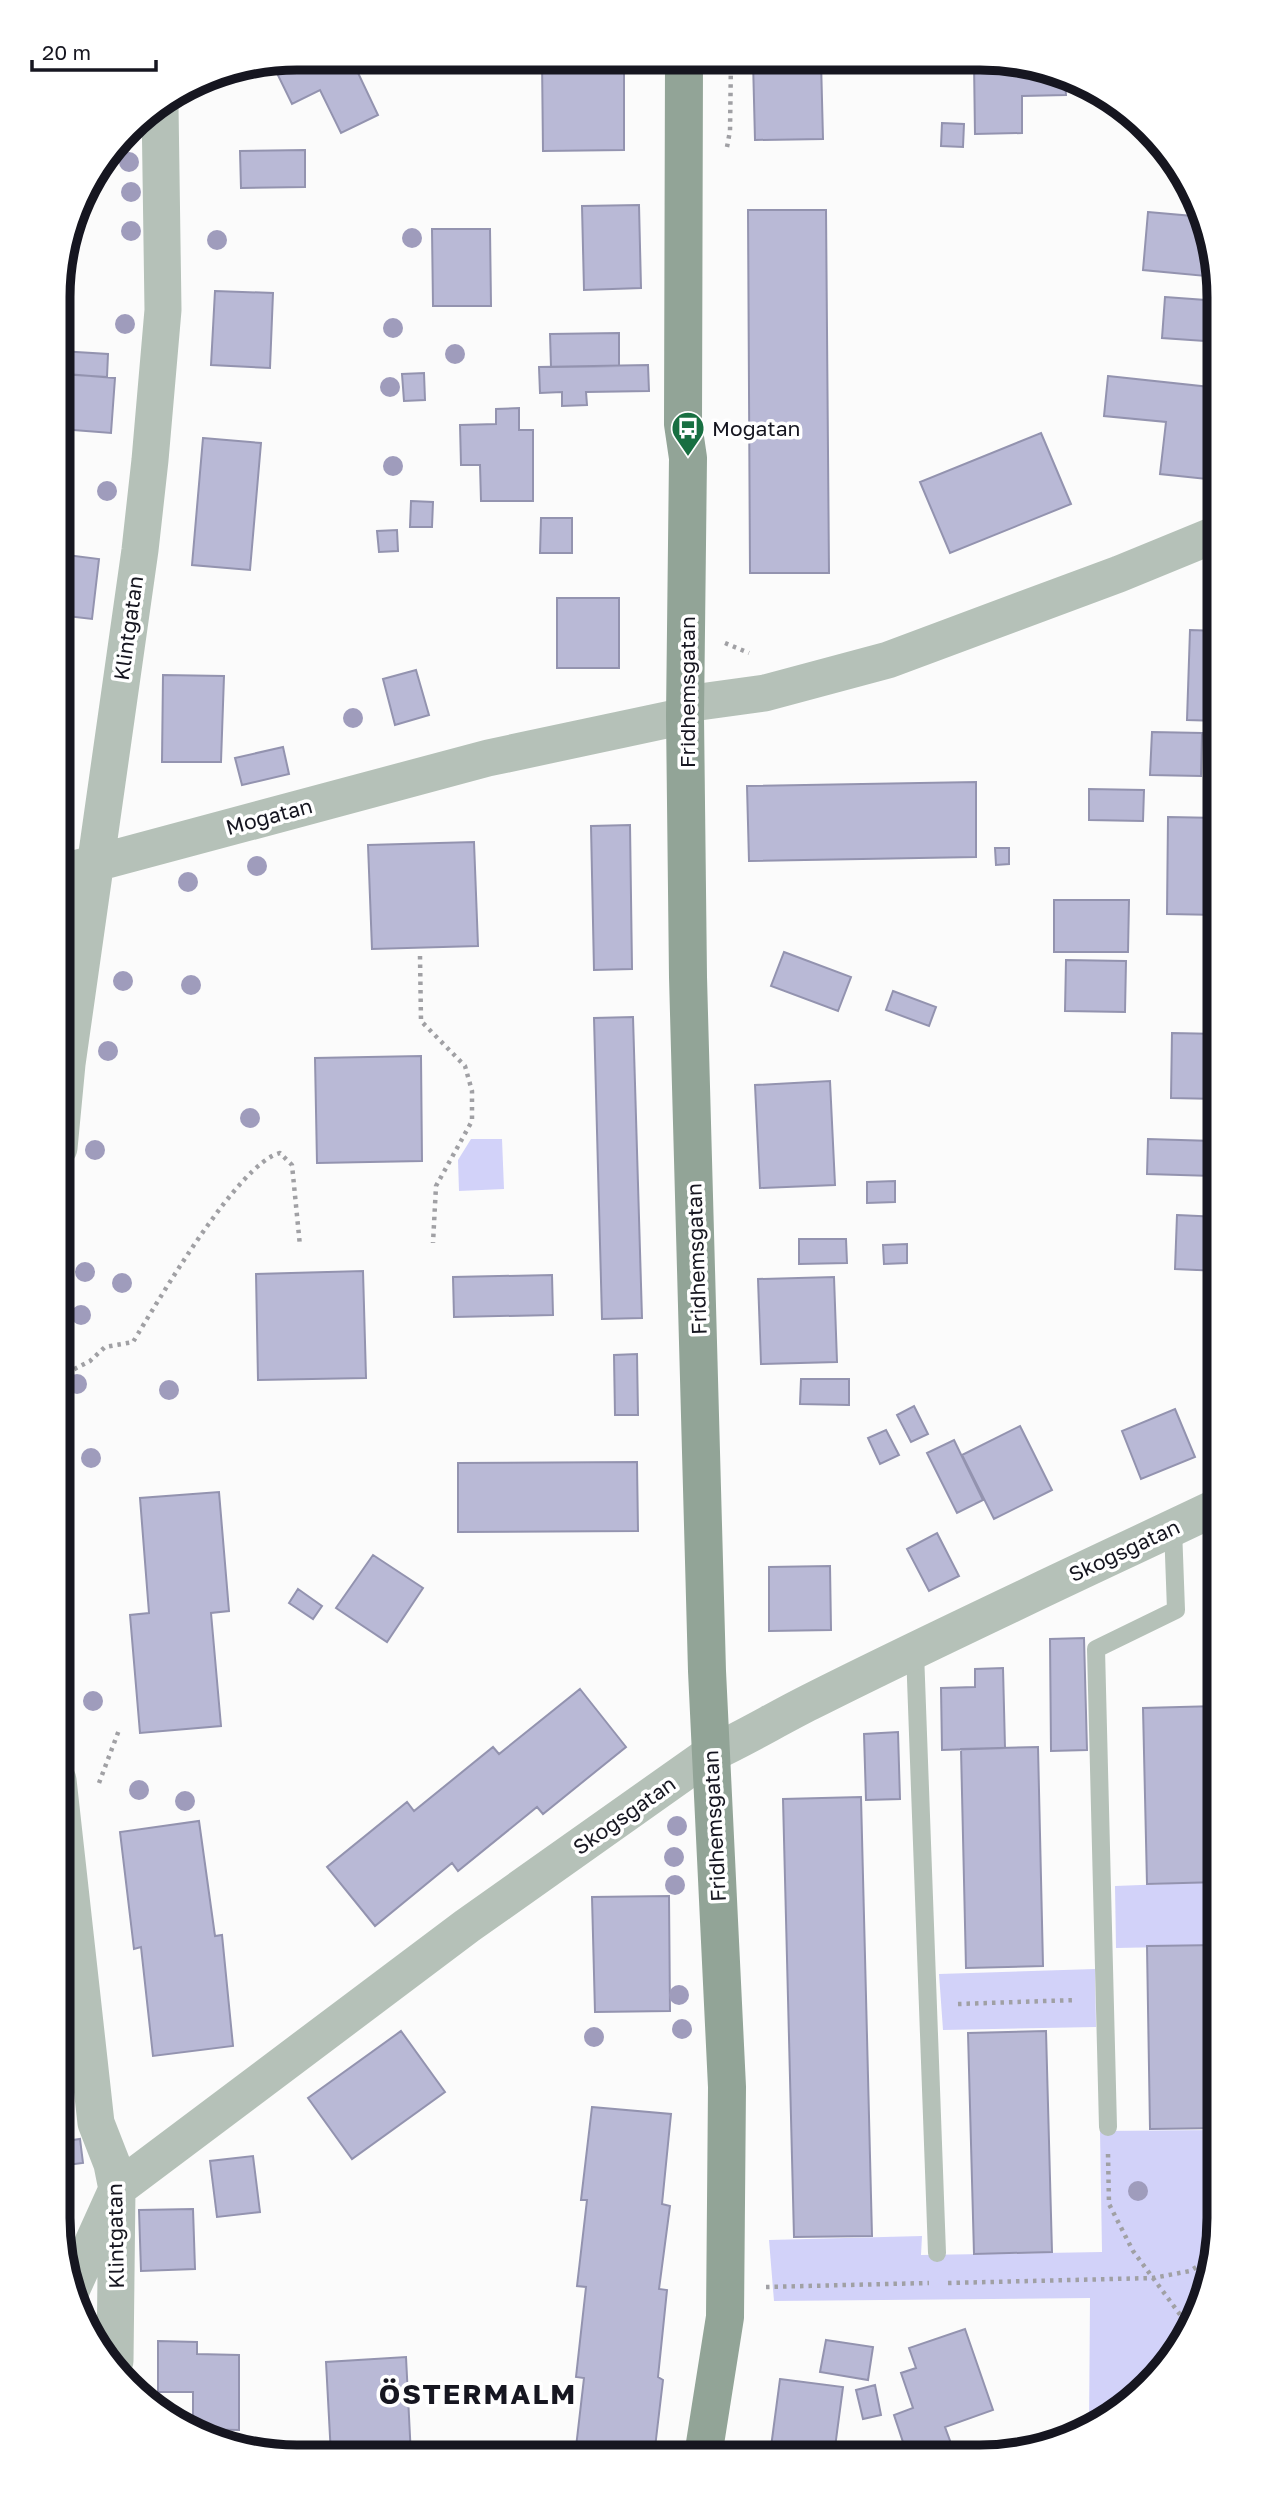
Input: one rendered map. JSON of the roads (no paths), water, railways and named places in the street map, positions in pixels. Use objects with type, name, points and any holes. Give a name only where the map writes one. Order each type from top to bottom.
[{"type":"street","name":"Fridhemsgatan","points":[[684,70],[683,424],[688,458],[685,710],[688,977],[710,1754],[727,2087],[725,2317],[705,2445]]},
{"type":"street","name":"Klintgatan","points":[[70,1043],[140,550],[157,378],[163,310],[160,116]]},
{"type":"street","name":"Mogatan","points":[[70,870],[488,758],[765,693],[888,660],[1119,574],[1207,538]]},
{"type":"street","name":"Skogsgatan","points":[[117,2189],[467,1926],[710,1754],[1070,1574],[1207,1512]]},
{"type":"street","name":"Klintgatan","points":[[70,1888],[96,2123],[112,2164],[117,2189],[115,2353]]},
{"type":"street","points":[[78,2276],[117,2189]]},
{"type":"lane","points":[[1108,2127],[1096,1649],[1176,1610],[1173,1528]]},
{"type":"lane","points":[[915,1652],[937,2253]]},
{"type":"place","name":"Mogatan","points":[[688,458]]},
{"type":"district","name":"ÖSTERMALM","points":[[478,2393]]}]
